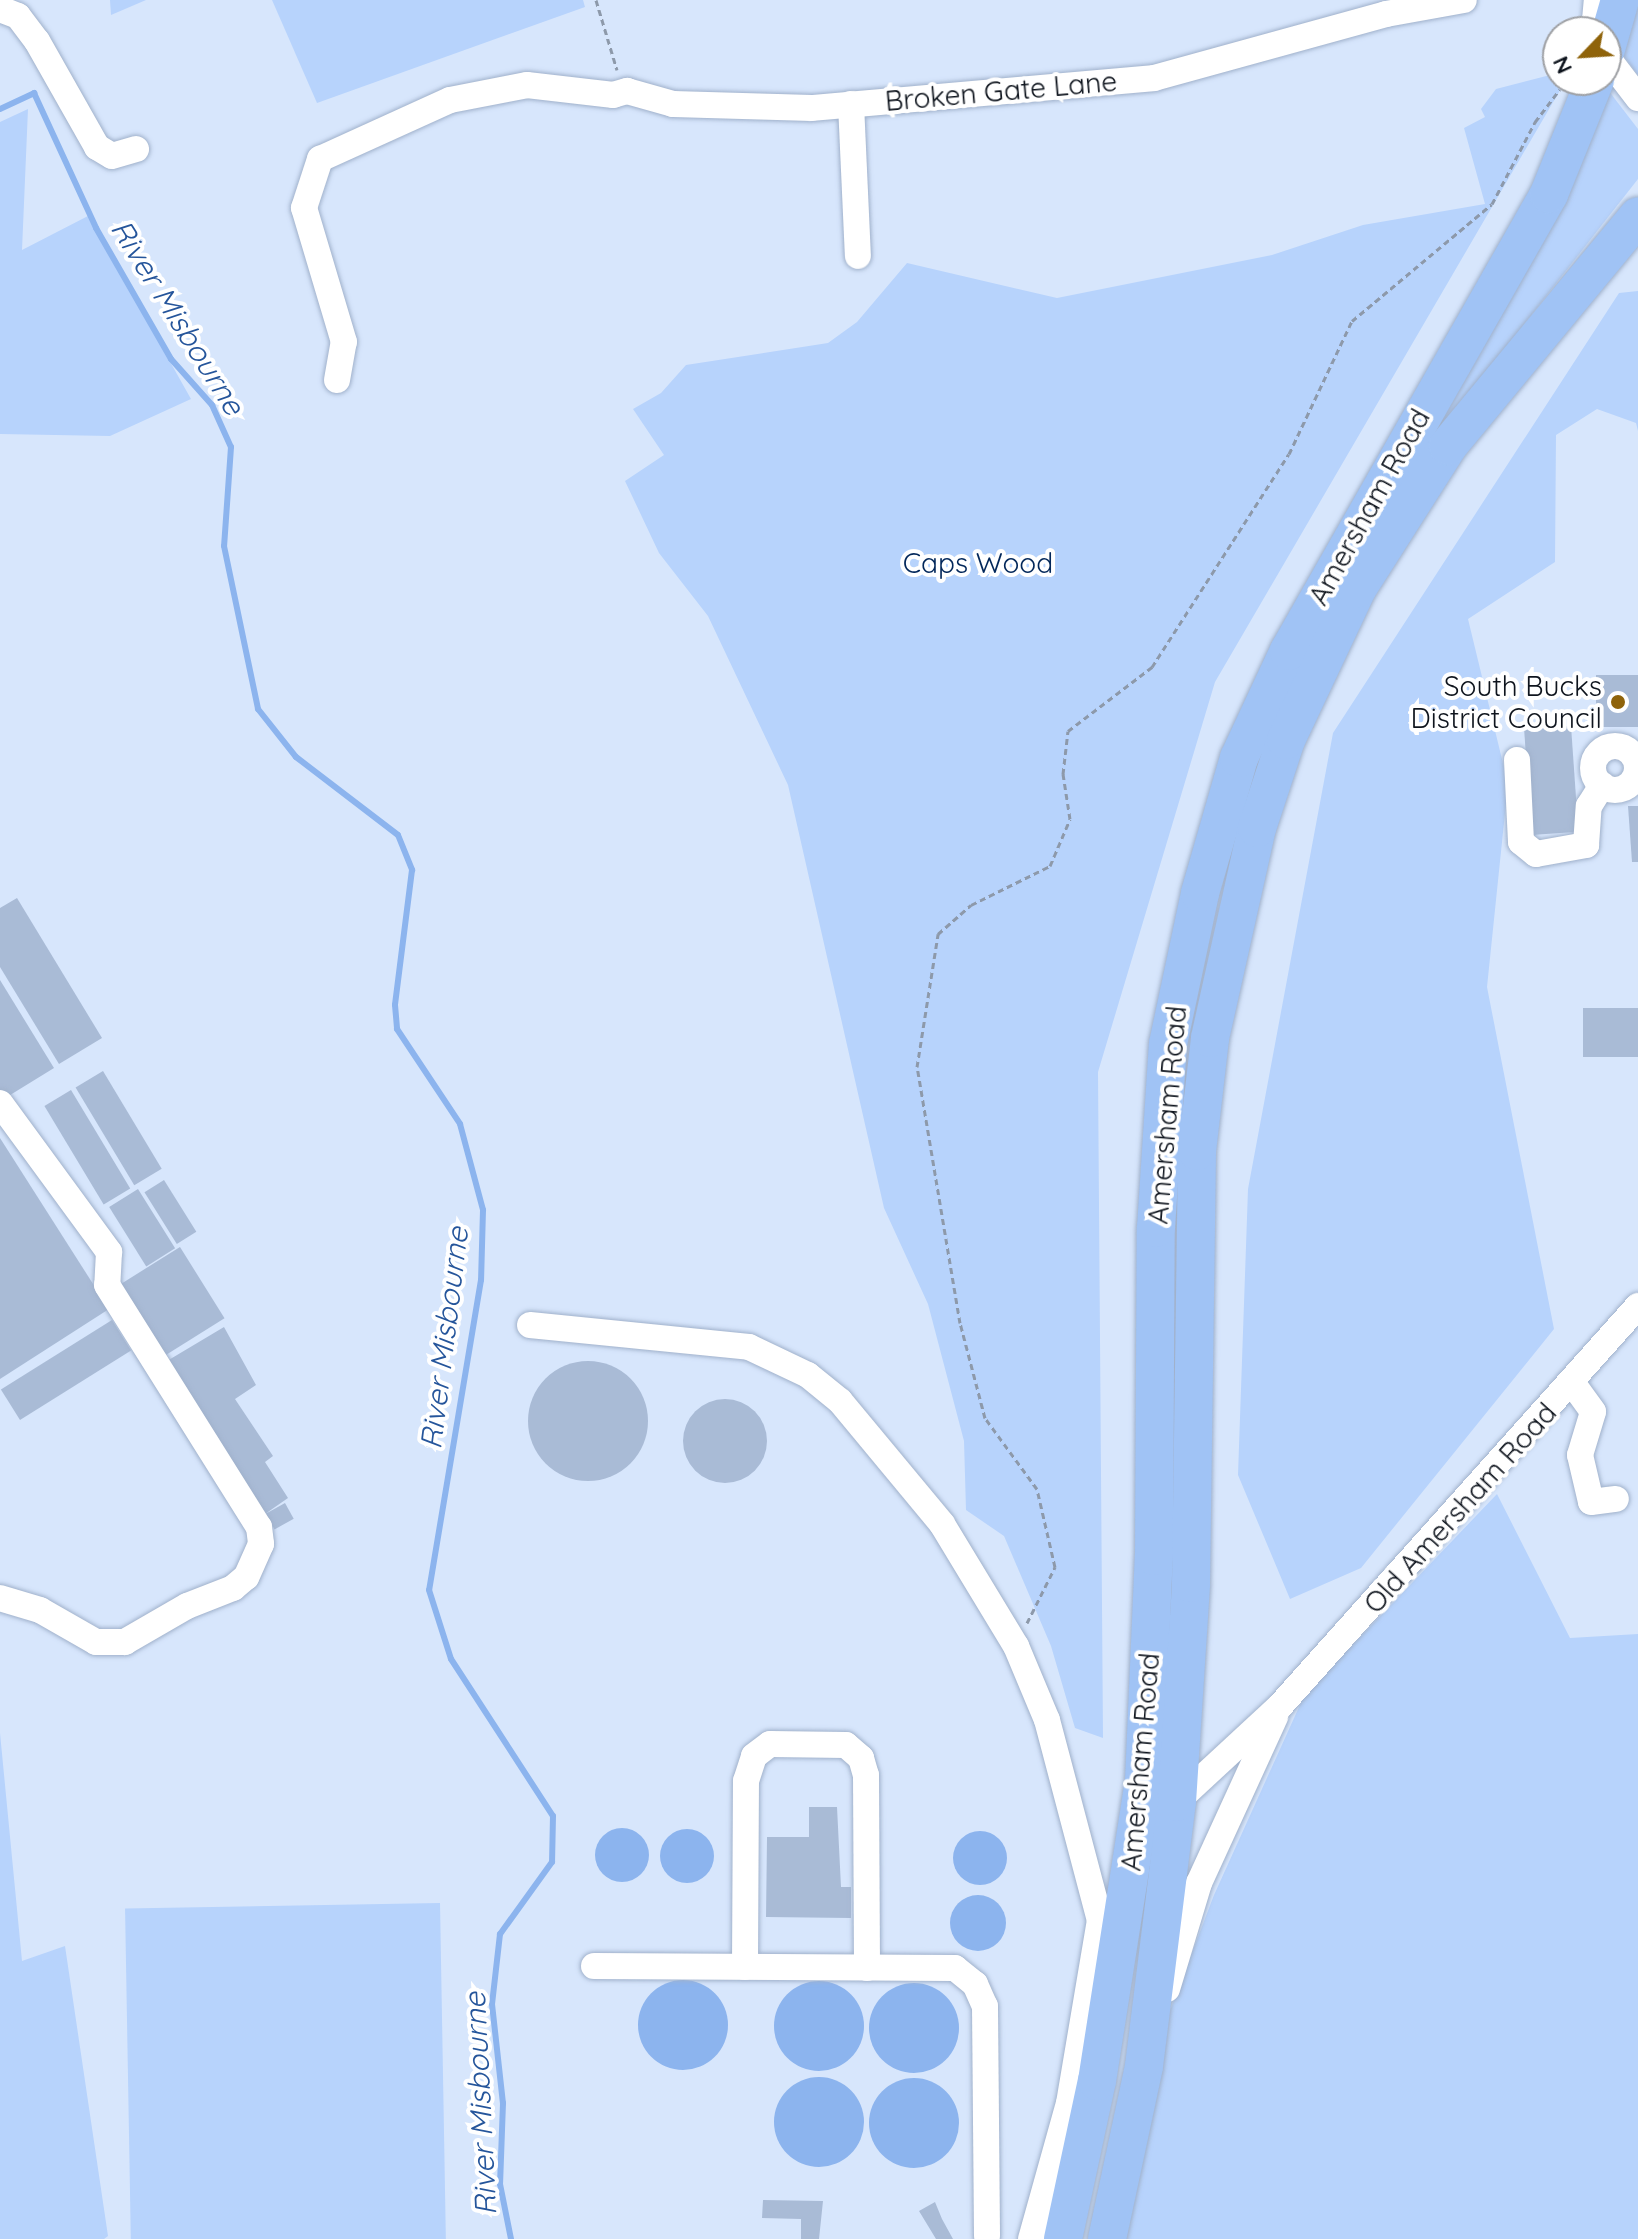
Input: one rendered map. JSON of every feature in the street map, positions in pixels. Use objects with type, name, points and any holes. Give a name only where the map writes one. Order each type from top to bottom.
[{"type":"highway","name":"Amersham Road","points":[[1063,2239],[1128,1900],[1145,1766],[1154,1556],[1156,1228],[1168,1044],[1200,893],[1239,758],[1289,651],[1549,194],[1589,96]]},
{"type":"highway","points":[[1107,2239],[1144,2066],[1177,1802],[1191,1583],[1197,1151],[1210,1038],[1257,828],[1286,740],[1357,589],[1448,446],[1638,216]]},
{"type":"street","name":"Broken Gate Lane","points":[[337,380],[344,342],[304,208],[320,159],[450,100],[527,85],[613,95],[627,91],[673,104],[732,108],[851,104],[1154,78],[1386,14],[1464,0]]},
{"type":"street","points":[[0,9],[18,16],[37,41],[97,147],[112,156],[136,149]]},
{"type":"street","points":[[1622,77],[1638,98]]},
{"type":"street","points":[[851,104],[858,256]]},
{"type":"street","points":[[1604,748],[1626,748],[1637,764],[1628,785],[1615,790],[1602,785],[1592,766],[1604,748]]},
{"type":"street","points":[[1517,760],[1521,842],[1526,852],[1586,845],[1589,806],[1602,785]]},
{"type":"street","points":[[0,1103],[109,1252],[107,1285],[259,1527],[261,1544],[246,1577],[233,1588],[112,1645],[96,1642],[40,1610],[0,1598]]},
{"type":"street","name":"Old Amersham Road","points":[[1128,1900],[1149,1841],[1177,1802],[1280,1706],[1573,1384],[1638,1306]]},
{"type":"street","points":[[530,1325],[749,1347],[808,1375],[840,1401],[942,1524],[1016,1646],[1047,1720],[1100,1920],[1069,2103],[1031,2239]]},
{"type":"street","points":[[1573,1384],[1593,1412],[1580,1455],[1591,1502],[1616,1499]]},
{"type":"street","name":"Old Amersham Road","points":[[1144,2066],[1199,1883],[1280,1706]]},
{"type":"street","points":[[745,1967],[746,1781],[754,1756],[770,1744],[785,1744],[846,1745],[861,1758],[866,1775],[867,1968]]},
{"type":"street","points":[[594,1966],[955,1968],[975,1984],[985,2006],[989,2238]]},
{"type":"path","points":[[596,0],[627,91]]},
{"type":"path","points":[[1016,1646],[1055,1567],[1037,1489],[985,1418],[960,1323],[917,1067],[938,934],[971,905],[1050,866],[1070,819],[1063,774],[1068,731],[1152,667],[1289,454],[1352,321],[1492,204],[1535,122],[1555,96]]},
{"type":"green space","points":[[110,0],[146,0],[111,15]]},
{"type":"green space","points":[[272,0],[583,0],[585,7],[317,103]]},
{"type":"green space","points":[[1638,0],[1638,75],[1622,54],[1622,36]]},
{"type":"green space","name":"Caps Wood","points":[[1542,77],[1542,96],[1557,96],[1215,682],[1098,1072],[1103,1738],[1075,1728],[1051,1646],[1004,1536],[966,1510],[964,1441],[928,1304],[884,1208],[788,785],[708,616],[659,553],[625,481],[664,455],[633,409],[661,393],[686,365],[828,343],[857,322],[907,263],[1057,298],[1272,255],[1363,225],[1485,204],[1464,128],[1485,117],[1481,109],[1496,89]]},
{"type":"green space","points":[[1600,96],[1613,96],[1638,129],[1638,179],[1412,467]]},
{"type":"green space","points":[[28,109],[22,250],[88,216],[191,399],[110,436],[0,434],[0,122]]},
{"type":"green space","points":[[1638,291],[1638,431],[1636,423],[1597,409],[1556,435],[1555,562],[1468,619],[1508,784],[1487,987],[1554,1329],[1361,1568],[1290,1599],[1238,1475],[1248,1189],[1333,733],[1619,293]]},
{"type":"green space","points":[[1497,1494],[1570,1638],[1638,1634],[1638,2239],[1118,2239],[1163,2029],[1214,1895],[1304,1696]]},
{"type":"green space","points":[[0,1733],[22,1961],[65,1946],[108,2236],[104,2239],[0,2239]]},
{"type":"green space","points":[[440,1903],[446,2239],[131,2239],[125,1908]]},
{"type":"shaded area","points":[[622,1828],[633,1830],[641,1836],[647,1844],[647,1866],[641,1874],[633,1880],[622,1882],[611,1880],[603,1874],[597,1866],[595,1855],[597,1844],[603,1836],[611,1830]]},
{"type":"shaded area","points":[[687,1829],[698,1831],[706,1837],[712,1845],[712,1867],[706,1875],[698,1881],[687,1883],[676,1881],[668,1875],[662,1867],[660,1856],[662,1845],[668,1837],[676,1831]]},
{"type":"shaded area","points":[[980,1831],[991,1833],[999,1839],[1005,1847],[1005,1869],[999,1877],[991,1883],[980,1885],[969,1883],[961,1877],[955,1869],[953,1858],[955,1847],[961,1839],[969,1833]]},
{"type":"shaded area","points":[[978,1895],[997,1904],[1006,1923],[997,1942],[978,1951],[959,1942],[950,1923],[959,1904]]},
{"type":"shaded area","points":[[683,1980],[700,1983],[715,1993],[725,2008],[728,2025],[725,2042],[715,2057],[700,2067],[683,2070],[666,2067],[651,2057],[641,2042],[638,2025],[641,2008],[651,1993],[666,1983]]},
{"type":"shaded area","points":[[819,1981],[836,1984],[851,1994],[861,2009],[864,2026],[861,2043],[851,2058],[836,2068],[819,2071],[802,2068],[787,2058],[777,2043],[774,2026],[777,2009],[787,1994],[802,1984]]},
{"type":"shaded area","points":[[914,1983],[931,1986],[946,1996],[956,2011],[959,2028],[956,2045],[946,2060],[931,2070],[914,2073],[897,2070],[882,2060],[872,2045],[869,2028],[872,2011],[882,1996],[897,1986]]},
{"type":"shaded area","points":[[819,2077],[836,2080],[851,2090],[861,2105],[864,2122],[861,2139],[851,2154],[836,2164],[819,2167],[802,2164],[787,2154],[777,2139],[774,2122],[777,2105],[787,2090],[802,2080]]},
{"type":"shaded area","points":[[914,2078],[931,2081],[946,2091],[956,2106],[959,2123],[956,2140],[946,2155],[931,2165],[914,2168],[897,2165],[882,2155],[872,2140],[869,2123],[872,2106],[882,2091],[897,2081]]},
{"type":"building","name":"South Bucks District Council","points":[[1596,675],[1638,675],[1638,727],[1596,727]]},
{"type":"building","points":[[1571,726],[1578,832],[1532,835],[1524,729]]},
{"type":"building","points":[[1628,806],[1638,806],[1638,862],[1632,862]]},
{"type":"building","points":[[17,898],[102,1038],[59,1064],[0,967],[0,908]]},
{"type":"building","points":[[0,980],[54,1068],[2,1100],[0,1097]]},
{"type":"building","points":[[1583,1008],[1638,1008],[1638,1057],[1583,1057]]},
{"type":"building","points":[[103,1071],[162,1169],[134,1185],[76,1087]]},
{"type":"building","points":[[71,1090],[130,1189],[104,1205],[44,1106]]},
{"type":"building","points":[[0,1138],[109,1309],[0,1379]]},
{"type":"building","points":[[164,1180],[196,1232],[177,1244],[144,1192]]},
{"type":"building","points":[[138,1189],[175,1248],[146,1266],[109,1207]]},
{"type":"building","points":[[180,1247],[225,1318],[163,1356],[119,1285]]},
{"type":"building","points":[[112,1320],[131,1351],[20,1420],[1,1389]]},
{"type":"building","points":[[224,1327],[256,1385],[235,1399],[273,1456],[265,1462],[288,1498],[265,1514],[167,1361]]},
{"type":"building","points":[[588,1361],[611,1366],[630,1379],[643,1398],[648,1421],[643,1444],[630,1463],[611,1476],[588,1481],[565,1476],[546,1463],[533,1444],[528,1421],[533,1398],[546,1379],[565,1366]]},
{"type":"building","points":[[725,1399],[741,1402],[755,1411],[764,1425],[767,1441],[764,1457],[755,1471],[741,1480],[725,1483],[709,1480],[695,1471],[686,1457],[683,1441],[686,1425],[695,1411],[709,1402]]},
{"type":"building","points":[[285,1503],[294,1519],[274,1529],[266,1514]]},
{"type":"building","points":[[809,1807],[837,1807],[841,1887],[851,1887],[851,1918],[766,1917],[767,1837],[809,1837]]},
{"type":"building","points":[[763,2200],[823,2201],[819,2239],[801,2239],[801,2219],[762,2218]]},
{"type":"building","points":[[935,2202],[953,2239],[936,2239],[919,2211]]},
{"type":"waterway","name":"River Misbourne","points":[[0,109],[34,93],[96,228],[171,359],[212,405],[231,447],[224,546],[258,709],[296,757],[398,835],[412,870],[395,1005],[397,1029],[460,1124],[483,1210],[481,1280],[429,1590],[451,1659],[553,1816],[552,1862],[500,1934],[492,2004],[503,2103],[500,2184],[511,2239]]},
{"type":"place","name":"South Bucks District Council","points":[[1618,702]]}]
